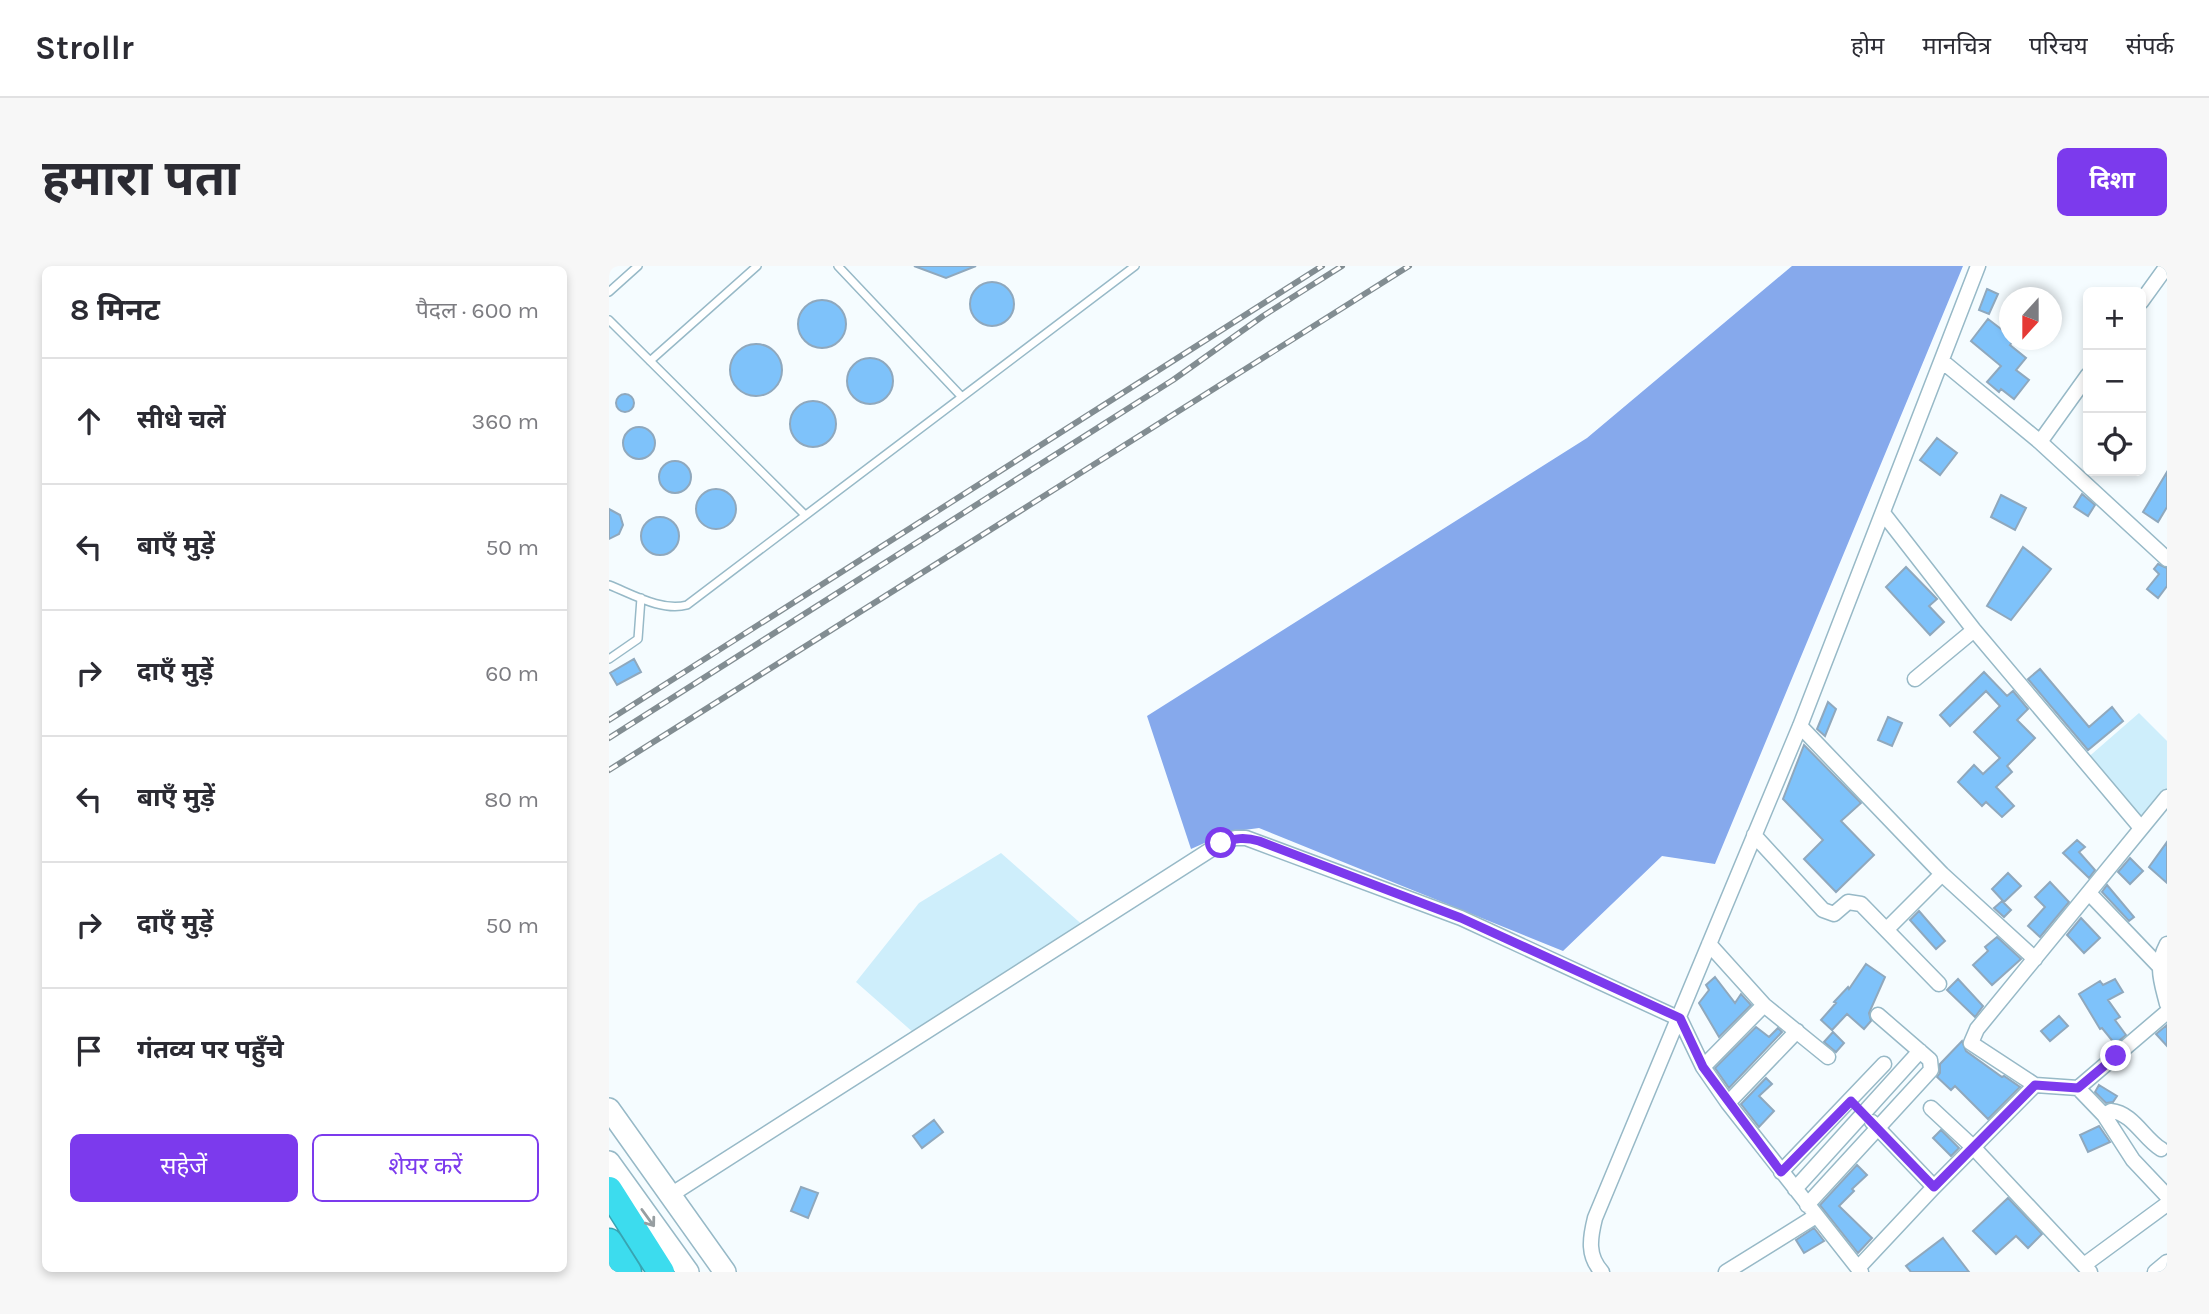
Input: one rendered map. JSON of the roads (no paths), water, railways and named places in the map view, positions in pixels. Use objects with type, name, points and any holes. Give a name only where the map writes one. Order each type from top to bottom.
[{"type":"highway","points":[[609,1190],[661,1272]]},
{"type":"highway","points":[[609,1242],[628,1272]]},
{"type":"street","points":[[1602,1272],[1595,1265],[1590,1247],[1595,1218],[1800,726],[1978,266]]},
{"type":"street","points":[[2146,295],[2167,266]]},
{"type":"street","points":[[1942,361],[2040,442],[2167,559]]},
{"type":"street","points":[[2040,442],[2083,382]]},
{"type":"street","points":[[1883,513],[1973,630],[2141,828]]},
{"type":"street","points":[[1915,679],[1973,630]]},
{"type":"street","points":[[1800,726],[1942,874],[2035,959]]},
{"type":"street","points":[[2167,797],[1977,1029],[1971,1042],[2025,1081],[2035,1085],[2078,1088],[2104,1115],[2133,1160],[2167,1196]]},
{"type":"street","points":[[1754,835],[1823,910],[1834,915],[1848,902],[1861,904],[1939,984]]},
{"type":"street","points":[[669,1196],[1210,850],[1234,838],[1259,841],[1461,918],[1680,1018],[1703,1067],[1728,1103],[1860,1270],[1934,1187],[2035,1085]]},
{"type":"street","points":[[1887,929],[1942,874]]},
{"type":"street","points":[[2089,893],[2159,966]]},
{"type":"street","points":[[1709,944],[1764,1005],[1828,1057]]},
{"type":"street","points":[[2167,944],[2159,966],[2167,1004]]},
{"type":"street","points":[[1703,1067],[1764,1005]]},
{"type":"street","points":[[2078,1088],[2167,1012]]},
{"type":"street","points":[[1725,1272],[1811,1210],[1878,1128],[1931,1070],[1930,1060],[1878,1015]]},
{"type":"street","points":[[1728,1103],[1797,1031]]},
{"type":"street","points":[[1795,1189],[1920,1051]]},
{"type":"street","points":[[1781,1172],[1885,1064]]},
{"type":"street","points":[[1851,1101],[1934,1187]]},
{"type":"street","points":[[609,1108],[725,1272]]},
{"type":"street","points":[[1931,1108],[1974,1148],[2087,1269],[2167,1204]]},
{"type":"street","points":[[2104,1115],[2111,1111],[2118,1112],[2161,1149]]},
{"type":"street","points":[[609,1162],[688,1272]]},
{"type":"street","points":[[2154,1272],[2167,1262]]},
{"type":"lane","points":[[609,292],[638,266]]},
{"type":"lane","points":[[650,361],[757,266]]},
{"type":"lane","points":[[838,266],[961,396]]},
{"type":"lane","points":[[609,585],[677,608],[687,605],[1135,266]]},
{"type":"lane","points":[[609,320],[804,514]]},
{"type":"lane","points":[[609,659],[638,639],[641,598]]},
{"type":"water","points":[[1792,266],[1963,266],[1715,864],[1662,856],[1563,951],[1259,828],[1229,832],[1191,849],[1147,716],[1587,438]]},
{"type":"railway","points":[[609,720],[1322,266]]},
{"type":"railway","points":[[609,738],[1173,380],[1263,316],[1342,266]]},
{"type":"railway","points":[[609,770],[1409,266]]}]
